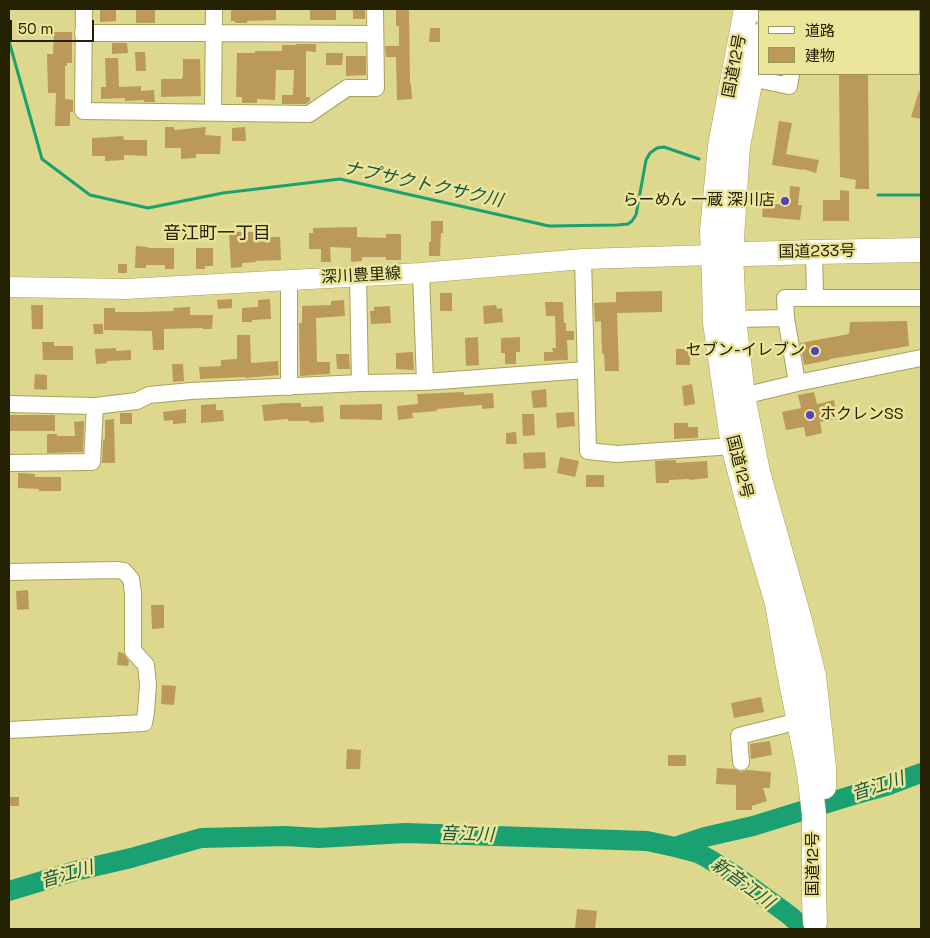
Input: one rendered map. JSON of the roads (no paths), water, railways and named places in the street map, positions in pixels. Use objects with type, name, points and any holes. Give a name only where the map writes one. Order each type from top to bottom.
[{"type":"highway","name":"国道12号","points":[[746,9],[720,146],[712,230],[722,254],[734,320],[743,396],[758,472],[814,676],[824,767],[822,892],[814,926]]},
{"type":"highway","name":"国道12号","points":[[758,42],[738,146],[722,254],[714,279],[714,323],[732,446],[777,603],[809,772],[814,814],[814,926]]},
{"type":"highway","name":"国道233号","points":[[722,254],[921,250]]},
{"type":"main road","name":"深川豊里線","points":[[9,287],[125,289],[421,273],[583,259],[722,254]]},
{"type":"street","points":[[84,9],[83,111],[309,114],[347,88],[376,88],[375,9]]},
{"type":"street","points":[[213,112],[214,9]]},
{"type":"street","points":[[83,33],[375,34]]},
{"type":"street","points":[[752,78],[789,86],[791,75]]},
{"type":"street","points":[[814,252],[814,297]]},
{"type":"street","points":[[583,259],[588,451],[617,454],[732,446]]},
{"type":"street","points":[[421,273],[426,382]]},
{"type":"street","points":[[358,276],[360,383]]},
{"type":"street","points":[[289,280],[289,387]]},
{"type":"street","points":[[797,383],[786,318],[785,298],[921,298]]},
{"type":"street","points":[[734,320],[786,318]]},
{"type":"street","points":[[743,396],[921,358]]},
{"type":"street","points":[[9,404],[95,406],[137,401],[149,395],[191,391],[360,383],[426,382],[586,370]]},
{"type":"street","points":[[9,463],[92,462],[95,406]]},
{"type":"street","points":[[9,572],[124,571],[131,579],[133,593],[133,651],[146,665],[148,685],[144,723],[9,730]]},
{"type":"street","points":[[741,762],[739,736],[799,721]]},
{"type":"waterway","name":"ナプサクトクサク川","points":[[9,41],[42,159],[90,195],[148,208],[223,193],[340,179],[549,226],[617,225],[628,224],[636,215],[646,160],[650,153],[657,148],[664,147],[699,159]]},
{"type":"waterway","name":"ナプサクトクサク川","points":[[878,195],[921,195]]},
{"type":"waterway","name":"音江川","points":[[675,847],[705,837],[753,826],[889,785],[921,773]]},
{"type":"waterway","name":"音江川","points":[[9,891],[75,871],[131,858],[201,838],[285,836],[319,838],[405,833],[647,841],[698,853],[709,859],[736,876],[805,929]]},
{"type":"place","name":"らーめん 一蔵 深川店","points":[[785,201]]},
{"type":"place","name":"セブン-イレブン","points":[[815,351]]},
{"type":"place","name":"ホクレンSS","points":[[810,415]]},
{"type":"district","name":"音江町一丁目","points":[[217,234]]},
{"type":"water label","name":"新音江川","points":[[742,884]]}]
